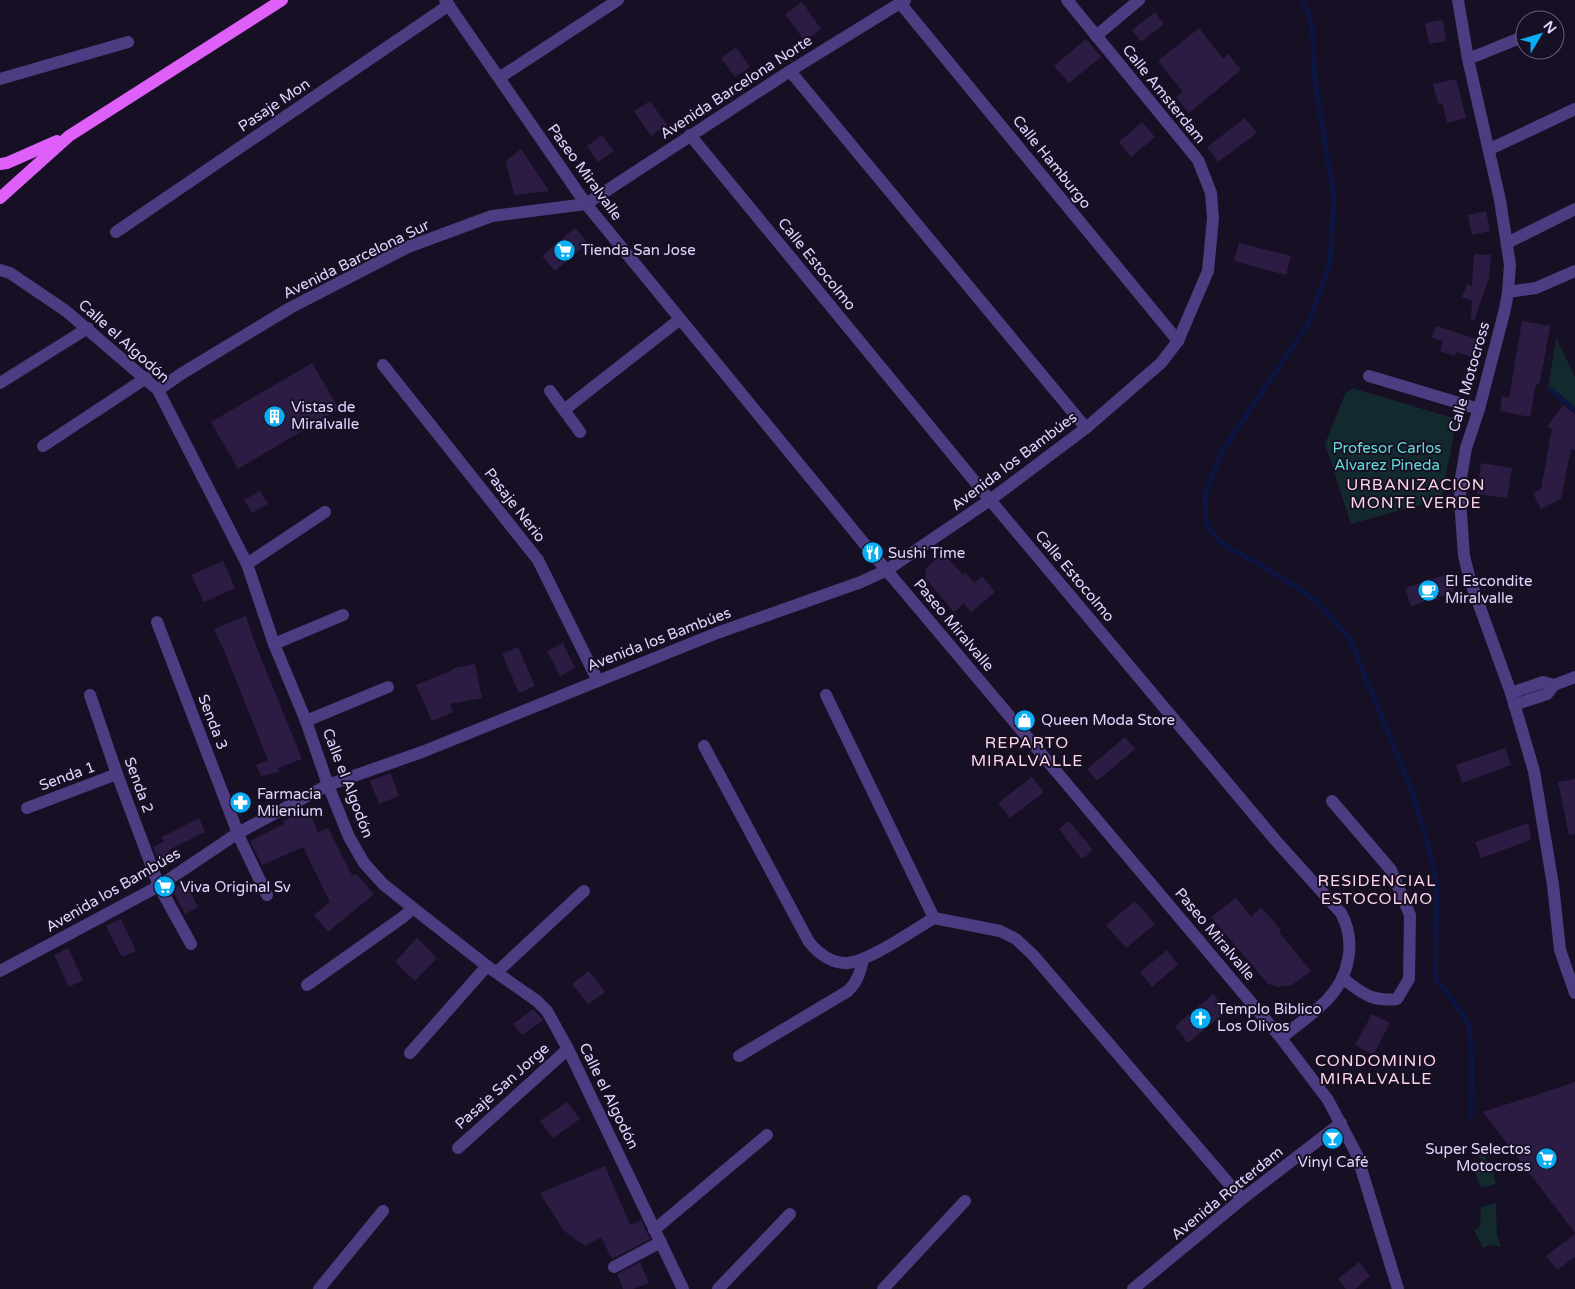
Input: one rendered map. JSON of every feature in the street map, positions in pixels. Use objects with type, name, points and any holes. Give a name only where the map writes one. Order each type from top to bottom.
[{"type":"main road","points":[[0,164],[7,163],[69,136],[282,0]]},
{"type":"main road","points":[[0,198],[69,136]]},
{"type":"street","points":[[499,78],[618,0]]},
{"type":"street","name":"Calle Amsterdam","points":[[1067,0],[1198,160],[1212,193],[1213,218]]},
{"type":"street","points":[[1096,36],[1139,0]]},
{"type":"street","name":"Calle Motocross","points":[[1458,0],[1468,59],[1490,149],[1510,265],[1508,292],[1496,344],[1479,409],[1466,448],[1460,478],[1464,556],[1470,580],[1512,699],[1534,771],[1553,886],[1560,950],[1575,993]]},
{"type":"street","name":"Avenida Barcelona Norte","points":[[586,204],[790,71],[902,2]]},
{"type":"street","name":"Calle Hamburgo","points":[[902,2],[1178,341]]},
{"type":"street","name":"Paseo Miralvalle","points":[[447,3],[586,204],[679,320],[1281,1038],[1328,1100],[1357,1156],[1394,1287]]},
{"type":"street","name":"Pasaje Mon","points":[[116,232],[447,3]]},
{"type":"street","points":[[1468,59],[1515,40]]},
{"type":"street","points":[[0,79],[128,42]]},
{"type":"street","points":[[790,71],[1086,428]]},
{"type":"street","points":[[1490,149],[1575,109]]},
{"type":"street","name":"Calle Estocolmo","points":[[690,136],[990,500],[1277,842],[1336,905],[1346,922],[1350,942],[1348,962],[1342,978],[1326,1001],[1281,1038]]},
{"type":"street","name":"Avenida Barcelona Sur","points":[[158,390],[290,308],[408,247],[492,216],[586,204]]},
{"type":"street","points":[[1507,243],[1575,209]]},
{"type":"street","name":"Avenida los Bambúes","points":[[0,971],[159,886],[238,833],[328,785],[422,752],[717,633],[861,582],[887,570],[990,500],[1086,428],[1161,363],[1178,341],[1208,271],[1213,218]]},
{"type":"street","name":"Calle el Algodón","points":[[0,260],[5,272],[66,311],[158,390],[247,564],[274,644],[306,721],[328,785],[349,837],[364,863],[383,884],[492,969],[538,1001],[547,1011],[568,1049],[683,1289]]},
{"type":"street","points":[[1508,292],[1536,288],[1575,270]]},
{"type":"street","points":[[564,410],[679,320]]},
{"type":"street","points":[[0,383],[88,328]]},
{"type":"street","name":"Pasaje Nerio","points":[[383,365],[538,560],[598,681]]},
{"type":"street","points":[[1369,376],[1479,409]]},
{"type":"street","points":[[43,446],[146,378]]},
{"type":"street","points":[[550,391],[580,432]]},
{"type":"street","points":[[247,564],[325,512]]},
{"type":"street","points":[[274,644],[343,615]]},
{"type":"street","name":"Senda 3","points":[[157,622],[238,833],[267,895]]},
{"type":"street","points":[[1512,699],[1546,694],[1554,685],[1575,677]]},
{"type":"street","points":[[306,721],[388,688]]},
{"type":"street","name":"Senda 2","points":[[90,695],[159,886],[191,944]]},
{"type":"street","points":[[826,695],[934,918]]},
{"type":"street","points":[[704,746],[808,942],[818,953],[831,960],[845,964],[863,959],[934,918],[1000,931],[1016,939],[1033,955],[1242,1199]]},
{"type":"street","name":"Senda 1","points":[[27,808],[117,774]]},
{"type":"street","points":[[1332,801],[1391,870],[1410,915],[1409,979],[1397,999],[1382,1001],[1367,996],[1342,978]]},
{"type":"street","points":[[410,1053],[492,969],[584,891]]},
{"type":"street","points":[[308,985],[413,908]]},
{"type":"street","points":[[739,1056],[848,991],[860,976],[863,959]]},
{"type":"street","name":"Pasaje San Jorge","points":[[458,1148],[568,1049]]},
{"type":"street","name":"Avenida Rotterdam","points":[[1133,1289],[1242,1199],[1341,1123]]},
{"type":"street","points":[[654,1230],[767,1135]]},
{"type":"street","points":[[883,1289],[965,1201]]},
{"type":"street","points":[[319,1289],[383,1211]]},
{"type":"street","points":[[718,1289],[790,1214]]},
{"type":"street","points":[[614,1268],[661,1242]]},
{"type":"green space","points":[[1556,338],[1575,377],[1575,411],[1548,390]]},
{"type":"green space","name":"Profesor Carlos Alvarez Pineda","points":[[1352,388],[1457,419],[1441,499],[1351,524],[1325,444],[1345,394]]},
{"type":"green space","points":[[1479,1148],[1492,1167],[1496,1184],[1481,1188],[1475,1172],[1486,1168],[1475,1151]]},
{"type":"green space","points":[[1496,1203],[1497,1235],[1501,1247],[1492,1245],[1483,1248],[1474,1230],[1480,1227],[1481,1207]]},
{"type":"building","points":[[802,2],[821,29],[805,41],[785,14]]},
{"type":"building","points":[[1155,12],[1164,24],[1141,42],[1132,30]]},
{"type":"building","points":[[1443,20],[1446,41],[1429,44],[1425,23]]},
{"type":"building","points":[[1199,28],[1223,59],[1228,54],[1241,70],[1189,113],[1176,97],[1183,92],[1158,61]]},
{"type":"building","points":[[1086,39],[1101,57],[1069,83],[1054,66]]},
{"type":"building","points":[[736,47],[750,67],[735,77],[721,58]]},
{"type":"building","points":[[1456,79],[1466,118],[1447,123],[1442,103],[1438,104],[1433,84]]},
{"type":"building","points":[[650,101],[667,125],[651,136],[634,111]]},
{"type":"building","points":[[1245,118],[1257,133],[1218,162],[1207,147]]},
{"type":"building","points":[[1142,122],[1155,137],[1131,157],[1119,142]]},
{"type":"building","points":[[602,135],[614,151],[598,162],[587,146]]},
{"type":"building","points":[[521,149],[549,191],[514,195],[506,161]]},
{"type":"building","points":[[1486,211],[1490,231],[1472,235],[1468,215]]},
{"type":"building","name":"Tienda San Jose","points":[[575,228],[588,243],[555,271],[542,256]]},
{"type":"building","points":[[1239,243],[1291,256],[1286,275],[1234,261]]},
{"type":"building","points":[[1474,254],[1491,255],[1489,278],[1474,321],[1471,320],[1472,301],[1462,297],[1467,284],[1472,286]]},
{"type":"building","points":[[1522,321],[1550,326],[1543,366],[1539,384],[1536,384],[1530,417],[1500,411],[1502,396],[1509,398]]},
{"type":"building","points":[[1436,326],[1477,339],[1471,357],[1456,352],[1455,356],[1440,351],[1443,341],[1432,338]]},
{"type":"building","name":"Vistas de Miralvalle","points":[[312,363],[339,409],[238,469],[211,422]]},
{"type":"building","points":[[1563,405],[1575,414],[1575,450],[1571,449],[1561,499],[1541,509],[1533,493],[1541,489],[1552,428],[1547,427]]},
{"type":"building","points":[[1481,463],[1512,468],[1507,498],[1477,494]]},
{"type":"building","points":[[260,491],[268,504],[252,513],[244,500]]},
{"type":"building","points":[[943,553],[963,575],[966,573],[974,583],[982,576],[995,592],[971,612],[964,603],[954,612],[925,578],[926,568]]},
{"type":"building","points":[[223,561],[235,588],[204,602],[191,575]]},
{"type":"building","name":"El Escondite Miralvalle","points":[[1448,574],[1454,592],[1411,606],[1405,588]]},
{"type":"building","points":[[246,616],[302,759],[278,768],[280,772],[261,776],[256,765],[268,760],[214,629]]},
{"type":"building","points":[[563,643],[575,668],[560,676],[547,651]]},
{"type":"building","points":[[518,647],[535,686],[519,693],[502,654]]},
{"type":"building","points":[[475,664],[482,698],[450,704],[453,712],[432,721],[416,685],[453,670],[453,668]]},
{"type":"building","points":[[1125,737],[1135,749],[1097,781],[1087,769]]},
{"type":"building","points":[[1505,748],[1511,765],[1462,783],[1456,765]]},
{"type":"building","points":[[390,773],[399,796],[379,804],[370,781]]},
{"type":"building","points":[[1032,777],[1044,792],[1010,818],[998,803]]},
{"type":"building","points":[[1575,779],[1575,834],[1569,835],[1558,782]]},
{"type":"building","points":[[244,791],[250,804],[238,810],[233,796]]},
{"type":"building","points":[[308,809],[318,832],[328,828],[352,875],[356,874],[374,894],[328,932],[314,915],[330,902],[303,847],[262,865],[250,841],[284,824],[283,821]]},
{"type":"building","points":[[199,818],[205,832],[169,850],[171,855],[159,861],[153,847],[164,841],[162,837]]},
{"type":"building","points":[[1069,821],[1093,850],[1082,859],[1059,829]]},
{"type":"building","points":[[1528,823],[1531,840],[1481,858],[1475,842]]},
{"type":"building","points":[[185,882],[198,907],[185,914],[172,890]]},
{"type":"building","points":[[1236,898],[1251,917],[1261,907],[1281,930],[1279,932],[1311,971],[1292,985],[1278,987],[1268,984],[1211,917]]},
{"type":"building","points":[[1135,901],[1155,924],[1126,948],[1106,925]]},
{"type":"building","points":[[121,919],[136,951],[122,957],[106,926]]},
{"type":"building","points":[[417,938],[437,958],[415,981],[395,962]]},
{"type":"building","points":[[68,948],[83,980],[69,987],[54,955]]},
{"type":"building","points":[[1167,950],[1178,965],[1152,987],[1140,972]]},
{"type":"building","points":[[589,971],[605,992],[588,1004],[572,984]]},
{"type":"building","name":"Templo Biblico Los Olivos","points":[[1213,994],[1227,1011],[1188,1043],[1175,1026]]},
{"type":"building","points":[[533,1009],[543,1020],[522,1035],[513,1024]]},
{"type":"building","points":[[1372,1014],[1390,1023],[1373,1055],[1355,1045]]},
{"type":"building","name":"Super Selectos Motocross","points":[[1575,1082],[1575,1233],[1483,1112]]},
{"type":"building","points":[[567,1102],[580,1119],[553,1138],[540,1121]]},
{"type":"building","points":[[605,1166],[630,1225],[641,1220],[650,1239],[612,1259],[601,1237],[585,1246],[564,1231],[540,1193]]},
{"type":"building","points":[[1575,1234],[1575,1257],[1557,1270],[1546,1256]]},
{"type":"building","points":[[640,1262],[649,1283],[633,1289],[623,1289],[617,1274]]},
{"type":"building","points":[[1359,1262],[1370,1276],[1355,1289],[1346,1289],[1338,1279]]},
{"type":"waterway","points":[[1303,0],[1312,25],[1315,81],[1334,198],[1330,264],[1308,324],[1222,451],[1205,495],[1206,523],[1220,542],[1294,585],[1316,601],[1349,637],[1412,791],[1428,845],[1437,885],[1435,974],[1436,979],[1469,1025],[1472,1061],[1471,1116]]},
{"type":"waterway","points":[[1551,390],[1575,410]]},
{"type":"place","name":"Tienda San Jose","points":[[565,250]]},
{"type":"place","name":"Vistas de Miralvalle","points":[[275,416]]},
{"type":"place","name":"Sushi Time","points":[[872,553]]},
{"type":"place","name":"El Escondite Miralvalle","points":[[1429,590]]},
{"type":"place","name":"Queen Moda Store","points":[[1025,720]]},
{"type":"place","name":"Farmacia Milenium","points":[[241,803]]},
{"type":"place","name":"Viva Original Sv","points":[[164,887]]},
{"type":"place","name":"Templo Biblico Los Olivos","points":[[1201,1018]]},
{"type":"place","name":"Vinyl Café","points":[[1333,1139]]},
{"type":"place","name":"Super Selectos Motocross","points":[[1547,1158]]},
{"type":"district","name":"URBANIZACION MONTE VERDE","points":[[1416,494]]},
{"type":"district","name":"REPARTO MIRALVALLE","points":[[1027,752]]},
{"type":"district","name":"RESIDENCIAL ESTOCOLMO","points":[[1377,890]]},
{"type":"district","name":"CONDOMINIO MIRALVALLE","points":[[1376,1070]]}]
